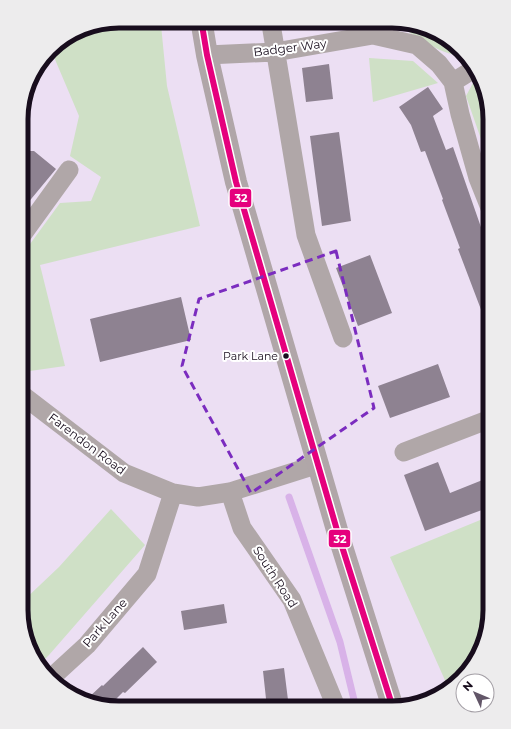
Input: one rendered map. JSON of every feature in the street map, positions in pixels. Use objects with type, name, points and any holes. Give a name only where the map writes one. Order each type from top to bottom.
[{"type":"main road","points":[[202,28],[207,55],[236,182],[339,537],[391,701]]},
{"type":"street","points":[[272,28],[306,235],[343,338]]},
{"type":"street","name":"Badger Way","points":[[207,55],[275,52],[377,29],[417,45],[439,64],[453,82],[460,114],[483,172]]},
{"type":"street","points":[[453,82],[470,72]]},
{"type":"street","points":[[28,227],[69,170]]},
{"type":"street","name":"Farendon Road","points":[[28,399],[124,473],[173,494],[198,497],[230,492],[319,464]]},
{"type":"street","points":[[404,452],[483,422]]},
{"type":"street","name":"South Road","points":[[230,492],[242,528],[292,600],[334,701]]},
{"type":"street","name":"Park Lane","points":[[55,674],[87,645],[147,574],[173,494]]},
{"type":"highlighted area","points":[[336,251],[374,408],[251,493],[182,366],[199,299]]},
{"type":"green space","points":[[119,28],[161,28],[167,86],[200,226],[40,265],[65,366],[28,371],[28,247],[60,203],[91,201],[101,177],[70,156],[79,116],[54,56],[68,43],[95,31]]},
{"type":"green space","points":[[404,29],[416,31],[438,40],[456,55],[447,53],[419,39]]},
{"type":"green space","points":[[369,58],[413,61],[438,83],[373,102]]},
{"type":"green space","points":[[474,81],[480,95],[482,107],[483,145],[466,96]]},
{"type":"green space","points":[[111,509],[145,545],[43,661],[37,650],[30,628],[28,616],[28,596],[59,567]]},
{"type":"green space","points":[[483,519],[483,616],[481,628],[474,650],[468,661],[446,683],[390,557]]},
{"type":"building","points":[[329,64],[333,99],[306,102],[302,68]]},
{"type":"building","points":[[428,87],[443,109],[433,116],[446,150],[453,147],[483,233],[483,315],[458,249],[460,248],[425,151],[421,152],[411,125],[399,107]]},
{"type":"building","points":[[339,132],[351,221],[322,226],[310,136]]},
{"type":"building","points":[[28,151],[34,151],[56,169],[28,203]]},
{"type":"building","points":[[370,255],[392,313],[358,326],[336,268]]},
{"type":"building","points":[[181,297],[191,340],[100,362],[90,319]]},
{"type":"building","points":[[438,364],[450,397],[390,418],[378,386]]},
{"type":"building","points":[[438,462],[450,493],[483,480],[483,510],[425,531],[404,475]]},
{"type":"building","points":[[224,604],[227,623],[184,630],[181,611]]},
{"type":"building","points":[[143,647],[157,662],[125,693],[123,692],[116,699],[118,701],[90,696],[102,685],[103,686]]},
{"type":"building","points":[[284,668],[288,701],[266,701],[263,671]]},
{"type":"waterway","points":[[289,497],[340,642],[354,701]]},
{"type":"transit line","name":"32","points":[[202,28],[207,55],[236,182],[339,537],[391,701]]},
{"type":"place","name":"Park Lane","points":[[286,356]]}]
